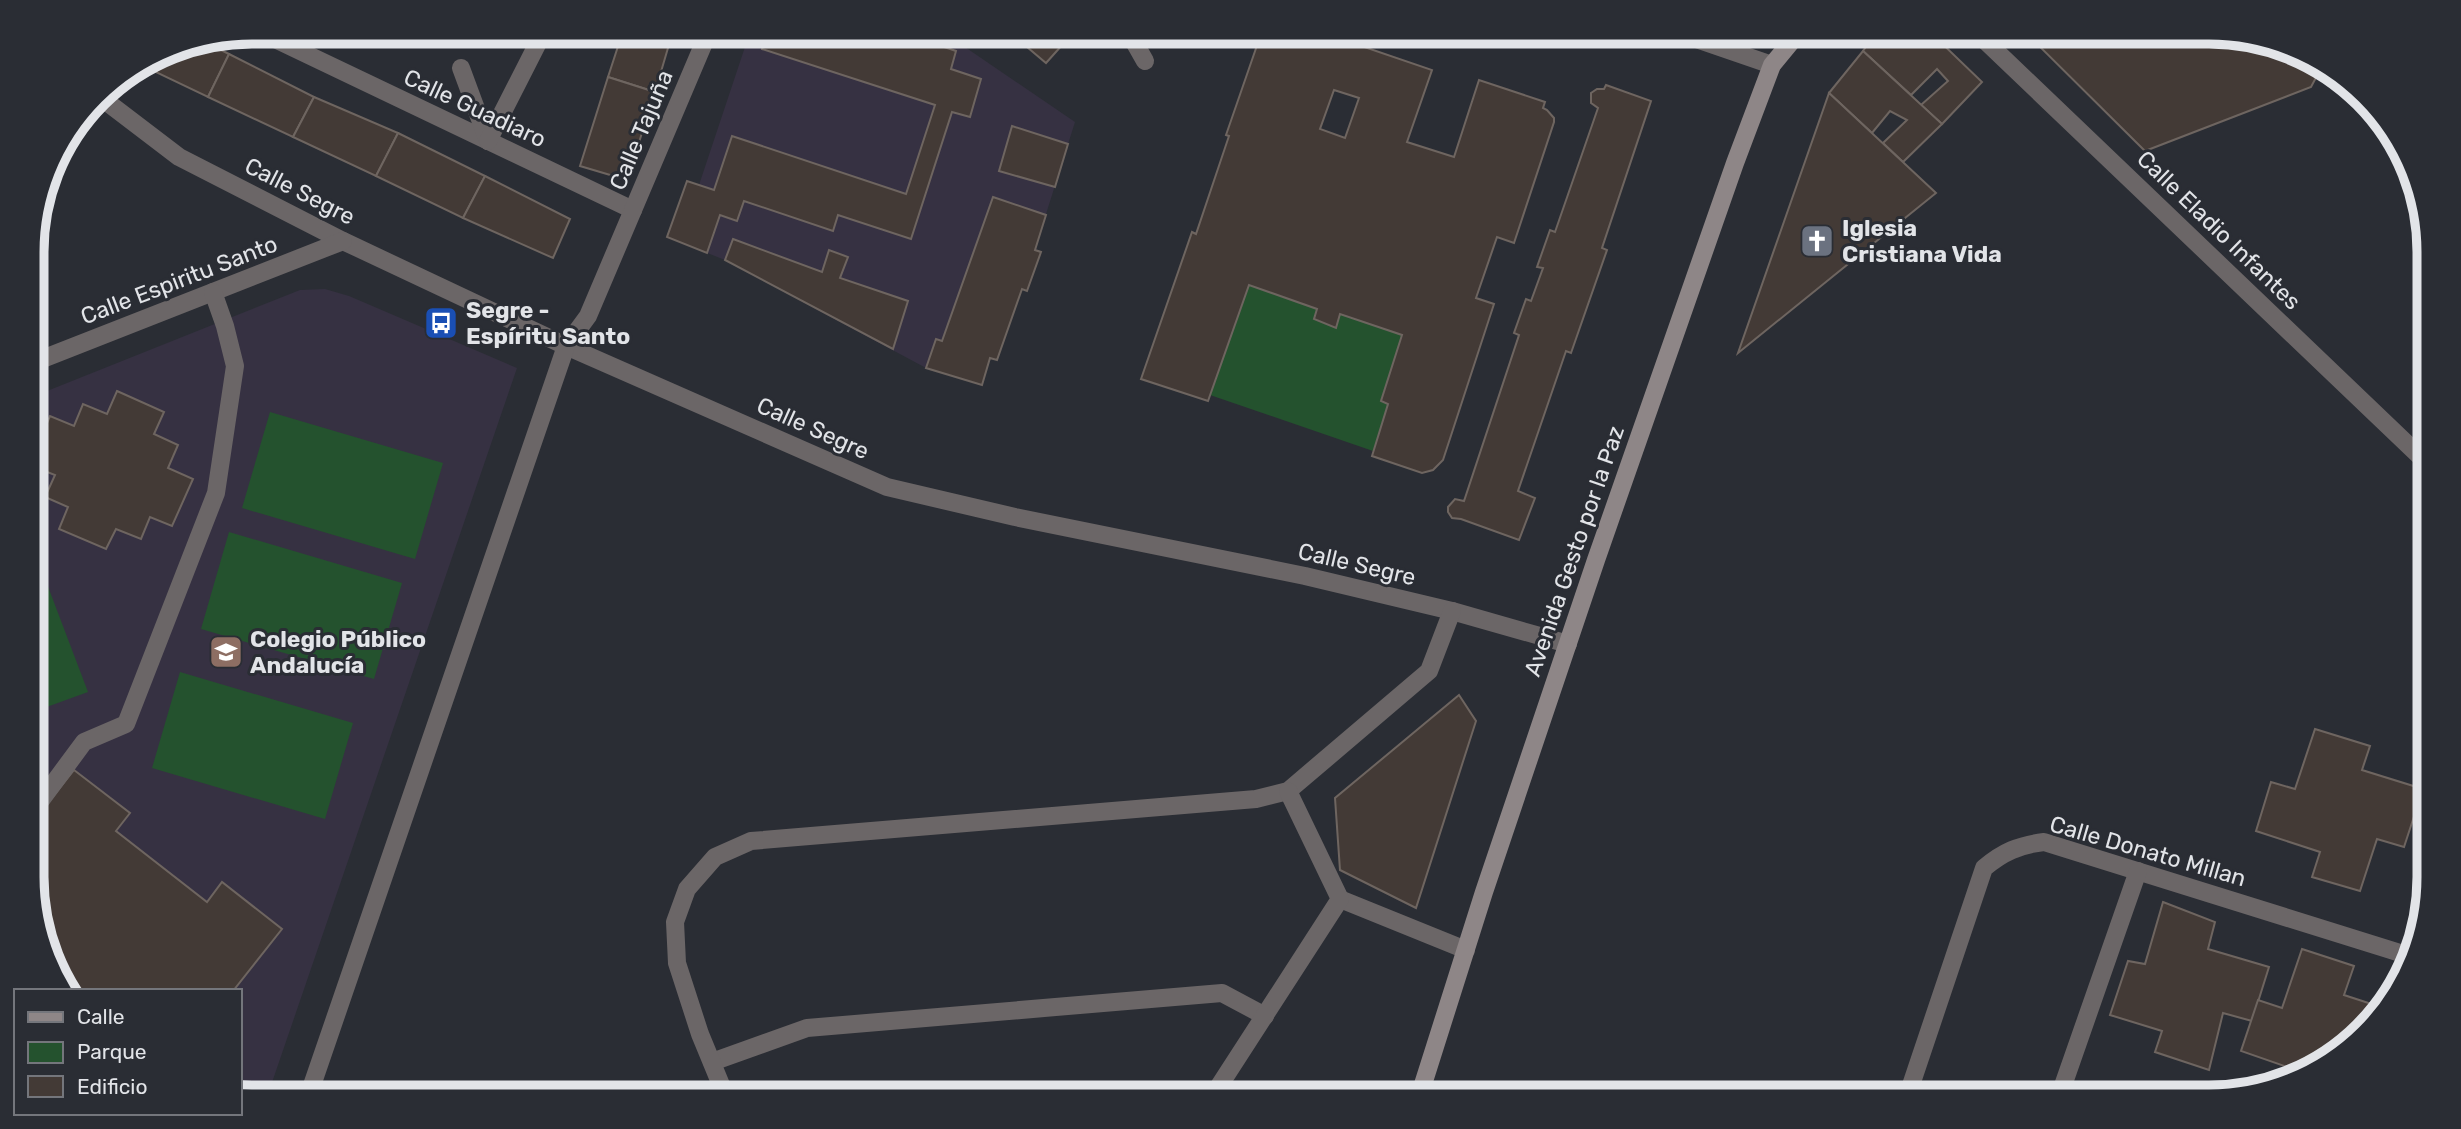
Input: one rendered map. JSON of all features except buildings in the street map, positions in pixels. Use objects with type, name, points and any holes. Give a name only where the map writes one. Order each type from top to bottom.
[{"type":"main road","name":"Avenida Gesto por la Paz","points":[[1423,1085],[1568,644],[1731,176],[1772,65],[1790,44]]},
{"type":"street","name":"Calle Guadiaro","points":[[283,44],[633,210]]},
{"type":"street","points":[[488,141],[538,44]]},
{"type":"street","name":"Calle Tajuña","points":[[312,1085],[566,346],[589,316],[704,44]]},
{"type":"street","points":[[1135,44],[1145,61]]},
{"type":"street","points":[[1709,44],[1772,65]]},
{"type":"street","name":"Calle Eladio Infantes","points":[[1988,44],[2417,454]]},
{"type":"street","points":[[461,68],[488,141]]},
{"type":"street","name":"Calle Segre","points":[[108,102],[179,157],[344,241],[566,346],[887,487],[1015,517],[1305,576],[1452,611],[1568,644]]},
{"type":"street","name":"Calle Espiritu Santo","points":[[44,358],[344,241]]},
{"type":"street","points":[[44,796],[84,742],[126,724],[216,493],[235,366],[213,292]]},
{"type":"street","points":[[721,1085],[677,963],[675,922],[687,889],[715,857],[751,841],[1256,799],[1288,791],[1429,671],[1452,611]]},
{"type":"street","points":[[1288,791],[1340,899],[1466,950]]},
{"type":"street","name":"Calle Donato Millan","points":[[1911,1085],[1984,868],[2001,854],[2021,845],[2044,842],[2402,954]]},
{"type":"street","points":[[2063,1085],[2138,871]]},
{"type":"street","points":[[1220,1085],[1340,899]]},
{"type":"street","points":[[712,1062],[807,1028],[1208,994],[1222,993],[1265,1016]]},
{"type":"shaded area","points":[[746,44],[961,44],[1075,122],[1035,249],[1041,252],[1027,291],[1021,289],[997,360],[990,359],[982,385],[926,368],[725,260],[667,237],[687,181],[699,185]]},
{"type":"shaded area","name":"Colegio Público Andalucía","points":[[325,289],[349,296],[517,368],[271,1085],[252,1085],[242,1084],[242,989],[77,989],[60,957],[51,931],[44,877],[44,392],[300,290]]},
{"type":"green space","points":[[1249,285],[1317,309],[1314,319],[1336,327],[1340,314],[1402,335],[1381,401],[1388,404],[1373,451],[1210,395]]},
{"type":"green space","points":[[270,412],[443,463],[415,559],[242,508]]},
{"type":"green space","points":[[229,532],[402,583],[374,679],[201,629]]},
{"type":"green space","points":[[44,576],[88,692],[44,708]]},
{"type":"green space","points":[[180,672],[353,723],[325,819],[152,768]]},
{"type":"place","name":"Iglesia Cristiana Vida","points":[[1817,241]]},
{"type":"place","name":"Segre - Espíritu Santo","points":[[441,323]]},
{"type":"place","name":"Colegio Público Andalucía","points":[[226,652]]}]
